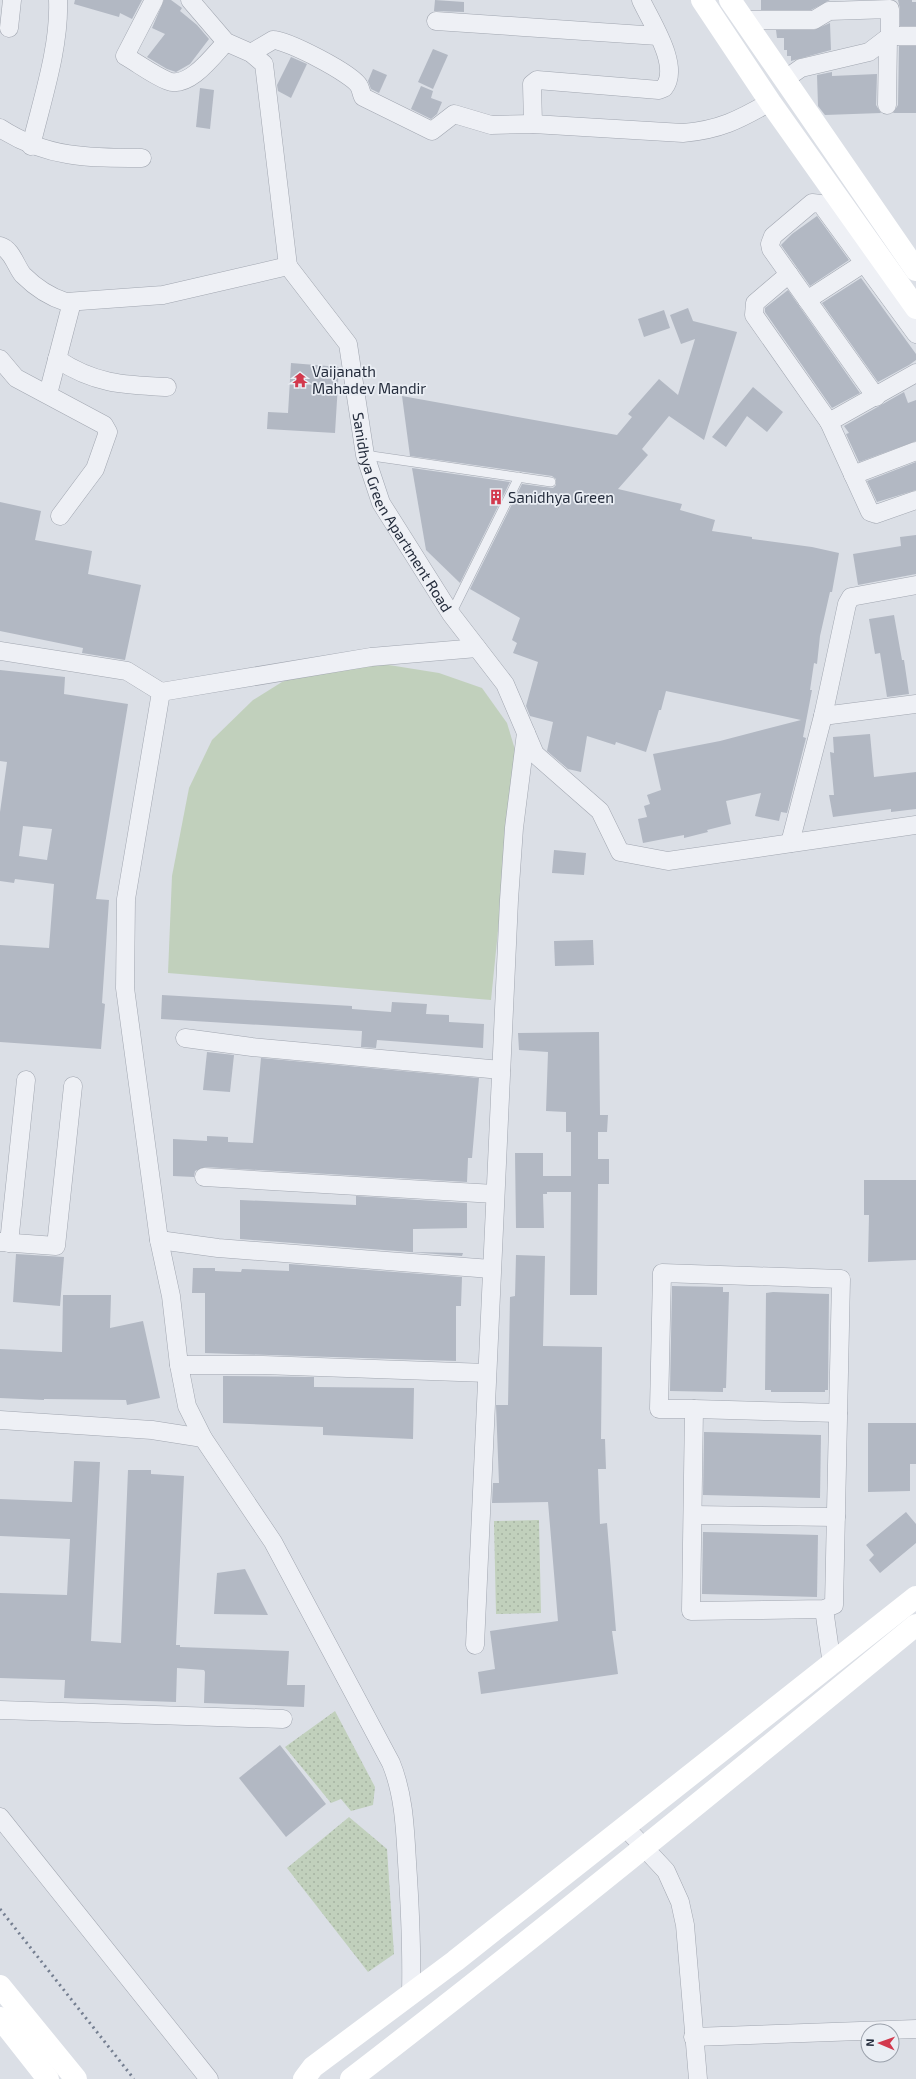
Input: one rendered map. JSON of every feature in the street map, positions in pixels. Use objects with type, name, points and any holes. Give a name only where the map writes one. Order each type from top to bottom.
[{"type":"street","points":[[9,28],[12,0]]},
{"type":"street","points":[[31,146],[49,68],[58,16],[58,0]]},
{"type":"street","points":[[154,0],[125,56],[168,81],[178,82],[192,76],[226,42]]},
{"type":"street","points":[[0,246],[11,255],[18,269],[33,284],[56,298],[72,302],[163,295],[288,266],[264,64],[251,53],[226,42],[190,0]]},
{"type":"street","points":[[533,124],[532,84],[537,80],[659,90],[664,88],[667,84],[670,69],[669,59],[641,0]]},
{"type":"street","points":[[702,0],[767,98],[916,308]]},
{"type":"street","points":[[730,0],[916,270]]},
{"type":"street","points":[[743,20],[814,20],[821,8],[829,11],[890,4],[887,105]]},
{"type":"street","points":[[436,21],[658,36]]},
{"type":"street","points":[[251,53],[273,40],[291,44],[334,67],[359,85],[363,97],[430,131],[442,125],[454,114],[491,125],[533,124],[667,133],[707,131],[742,118],[767,98],[784,80],[801,68],[869,52],[889,37],[916,36]]},
{"type":"street","points":[[0,128],[31,146],[49,151],[97,158],[142,158]]},
{"type":"street","points":[[876,397],[789,274],[770,244],[773,236],[812,203],[821,204],[916,334]]},
{"type":"street","points":[[807,300],[864,263]]},
{"type":"street","name":"Sanidhya Green Apartment Road","points":[[288,266],[348,344],[365,455],[381,503],[451,614],[505,684],[535,754],[600,811],[620,852],[668,861],[790,843]]},
{"type":"street","points":[[789,274],[754,303],[754,315],[829,422],[870,512],[872,514],[876,514],[916,500]]},
{"type":"street","points":[[48,394],[72,302]]},
{"type":"street","points":[[0,359],[16,378],[104,425],[108,432],[95,469],[60,516]]},
{"type":"street","points":[[57,359],[71,369],[118,384],[167,387]]},
{"type":"street","points":[[829,422],[876,397],[916,373]]},
{"type":"street","points":[[853,475],[916,451]]},
{"type":"street","points":[[916,585],[851,597],[847,604],[823,716],[790,843],[916,825]]},
{"type":"street","points":[[0,651],[127,671],[161,692],[371,657],[477,648]]},
{"type":"street","points":[[161,692],[126,899],[125,988],[159,1240],[171,1296],[179,1364],[187,1406],[203,1438],[273,1542],[391,1763],[399,1783],[404,1807],[412,1930],[411,1994]]},
{"type":"street","points":[[823,716],[916,704]]},
{"type":"street","points":[[475,1644],[486,1373],[513,844],[526,732]]},
{"type":"street","points":[[185,1038],[252,1047],[501,1070]]},
{"type":"street","points":[[26,1080],[4,1243],[56,1246],[73,1086]]},
{"type":"street","points":[[204,1177],[495,1194]]},
{"type":"street","points":[[159,1240],[218,1248],[491,1269]]},
{"type":"street","points":[[694,1409],[691,1611],[824,1609],[834,1606],[841,1279],[662,1273],[659,1409],[694,1409],[838,1412]]},
{"type":"street","points":[[179,1364],[263,1365],[486,1373]]},
{"type":"street","points":[[0,1420],[152,1430],[203,1438]]},
{"type":"street","points":[[692,1515],[836,1517]]},
{"type":"street","points":[[304,2079],[313,2067],[455,1961],[832,1665],[916,1596]]},
{"type":"street","points":[[824,1609],[832,1665]]},
{"type":"street","points":[[351,2079],[474,1984],[644,1848],[916,1625]]},
{"type":"street","points":[[0,1710],[283,1719]]},
{"type":"street","points":[[0,1817],[209,2079]]},
{"type":"street","points":[[625,1827],[666,1871],[680,1902],[684,1925],[698,2079]]},
{"type":"street","points":[[455,1961],[474,1984]]},
{"type":"street","points":[[0,1986],[76,2079]]},
{"type":"street","points":[[0,2018],[48,2079]]},
{"type":"street","points":[[693,2037],[916,2029]]},
{"type":"lane","points":[[365,455],[551,482]]},
{"type":"lane","points":[[451,614],[519,477]]},
{"type":"green space","points":[[345,658],[439,673],[482,688],[507,723],[516,753],[491,1000],[168,973],[172,876],[189,788],[212,740],[253,700],[282,682]]},
{"type":"green space","points":[[539,1520],[541,1613],[496,1614],[494,1521]]},
{"type":"green space","points":[[335,1711],[375,1787],[373,1805],[351,1811],[341,1799],[331,1803],[285,1747]]},
{"type":"green space","points":[[349,1817],[387,1849],[394,1954],[368,1972],[287,1868]]},
{"type":"building","points":[[75,0],[142,0],[132,19],[120,13],[119,17],[74,4]]},
{"type":"building","points":[[164,0],[171,0],[182,8],[180,11],[197,25],[209,39],[190,64],[176,72],[167,69],[147,57],[165,34],[152,28]]},
{"type":"building","points":[[435,0],[464,2],[464,12],[434,11]]},
{"type":"building","points":[[761,0],[830,0],[811,10],[761,10]]},
{"type":"building","points":[[898,0],[912,0],[912,2],[916,2],[916,26],[900,26],[900,9]]},
{"type":"building","points":[[830,23],[831,50],[791,61],[791,56],[787,56],[787,50],[784,50],[784,38],[777,38],[776,30],[814,30]]},
{"type":"building","points":[[899,46],[916,46],[916,113],[893,113],[898,105]]},
{"type":"building","points":[[433,49],[448,55],[433,89],[418,82]]},
{"type":"building","points":[[291,57],[307,64],[291,98],[278,91],[277,85]]},
{"type":"building","points":[[373,69],[387,75],[379,93],[371,89],[368,81]]},
{"type":"building","points":[[832,72],[832,76],[877,74],[876,105],[881,113],[825,115],[818,106],[817,75]]},
{"type":"building","points":[[421,86],[433,91],[431,98],[442,102],[437,114],[431,119],[411,109]]},
{"type":"building","points":[[200,88],[214,90],[210,129],[196,127]]},
{"type":"building","points":[[817,216],[849,260],[810,286],[781,245],[792,234]]},
{"type":"building","points":[[861,278],[916,354],[916,360],[878,382],[822,303]]},
{"type":"building","points":[[788,290],[860,393],[832,408],[765,312],[765,308]]},
{"type":"building","points":[[688,308],[693,321],[737,332],[704,440],[669,416],[642,449],[648,455],[618,489],[682,504],[680,510],[715,520],[712,531],[752,537],[752,539],[812,547],[839,553],[832,592],[830,592],[820,636],[817,664],[814,663],[810,690],[812,690],[803,737],[806,738],[787,813],[781,812],[779,821],[755,816],[761,793],[726,801],[731,824],[684,838],[684,835],[643,843],[638,819],[647,817],[644,806],[650,804],[647,795],[661,790],[653,754],[720,741],[801,720],[666,691],[646,752],[616,742],[615,745],[587,736],[581,772],[568,769],[547,751],[553,722],[530,716],[526,706],[538,662],[513,653],[517,643],[512,640],[520,618],[470,589],[522,484],[553,488],[556,485],[556,479],[552,476],[410,456],[402,396],[617,435],[632,417],[628,414],[659,379],[678,395],[695,339],[681,344],[670,315]]},
{"type":"building","points":[[664,310],[670,328],[644,337],[638,319]]},
{"type":"building","points":[[291,363],[339,367],[335,433],[267,429],[268,412],[288,413]]},
{"type":"building","points":[[753,387],[783,412],[767,432],[747,416],[726,447],[712,437]]},
{"type":"building","points":[[904,392],[908,403],[916,400],[916,441],[859,462],[846,434],[849,433],[844,426]]},
{"type":"building","points":[[916,462],[916,490],[877,502],[867,481]]},
{"type":"building","points":[[412,468],[510,482],[460,583],[426,550]]},
{"type":"building","points":[[0,502],[41,511],[35,540],[92,551],[88,574],[141,585],[125,660],[82,653],[83,648],[0,631]]},
{"type":"building","points":[[916,535],[916,574],[858,585],[853,554],[901,546],[900,537]]},
{"type":"building","points":[[894,615],[902,660],[904,660],[909,694],[887,697],[880,653],[875,654],[869,619]]},
{"type":"building","points":[[0,670],[65,677],[64,694],[128,704],[96,899],[109,900],[102,1003],[105,1004],[101,1049],[0,1042],[0,945],[49,948],[54,884],[15,879],[14,883],[0,881],[0,812],[7,762],[0,761]],"holes":[[[23,826],[52,829],[47,860],[19,856]]]},
{"type":"building","points":[[870,734],[874,777],[916,772],[916,809],[891,812],[891,809],[833,817],[829,795],[834,795],[830,752],[834,753],[833,737]]},
{"type":"building","points":[[554,850],[586,853],[584,875],[552,873]]},
{"type":"building","points":[[593,940],[594,965],[555,966],[554,941]]},
{"type":"building","points":[[162,995],[352,1006],[352,1009],[391,1012],[392,1002],[427,1004],[426,1014],[449,1015],[449,1022],[484,1024],[483,1048],[377,1040],[376,1048],[361,1047],[362,1031],[161,1019]]},
{"type":"building","points":[[599,1032],[600,1115],[608,1115],[607,1132],[598,1132],[598,1159],[609,1159],[609,1184],[598,1184],[597,1295],[570,1295],[571,1192],[547,1192],[547,1194],[543,1194],[544,1228],[516,1228],[515,1153],[543,1153],[543,1176],[571,1176],[571,1132],[566,1132],[566,1112],[546,1111],[548,1052],[519,1050],[518,1033]]},
{"type":"building","points":[[207,1052],[234,1055],[230,1092],[203,1090]]},
{"type":"building","points":[[261,1058],[479,1078],[472,1158],[468,1158],[467,1182],[205,1167],[195,1171],[194,1177],[173,1176],[173,1139],[207,1141],[207,1136],[228,1137],[228,1142],[253,1143]]},
{"type":"building","points":[[864,1180],[916,1180],[916,1260],[868,1262],[869,1215],[864,1215]]},
{"type":"building","points":[[356,1196],[467,1203],[467,1228],[413,1229],[413,1252],[463,1253],[462,1256],[240,1239],[240,1200],[356,1205]]},
{"type":"building","points":[[16,1254],[64,1257],[60,1306],[13,1302]]},
{"type":"building","points":[[516,1255],[545,1256],[543,1346],[602,1347],[601,1439],[605,1439],[606,1469],[598,1469],[600,1524],[607,1523],[616,1631],[612,1631],[618,1674],[481,1694],[478,1672],[495,1669],[490,1631],[558,1621],[548,1502],[492,1503],[493,1483],[499,1483],[496,1405],[508,1405],[510,1297],[515,1296]]},
{"type":"building","points":[[289,1264],[462,1277],[461,1306],[456,1306],[456,1361],[205,1353],[205,1293],[192,1293],[193,1268],[215,1268],[215,1271],[241,1272],[242,1269],[289,1271]]},
{"type":"building","points":[[672,1286],[723,1287],[723,1292],[729,1292],[726,1388],[723,1388],[723,1392],[670,1391]]},
{"type":"building","points":[[766,1293],[829,1294],[828,1390],[825,1390],[825,1392],[771,1392],[771,1390],[765,1390]]},
{"type":"building","points":[[63,1295],[111,1295],[110,1328],[143,1321],[160,1398],[127,1405],[126,1400],[44,1400],[0,1398],[0,1349],[62,1352]]},
{"type":"building","points":[[223,1376],[314,1377],[314,1387],[414,1388],[413,1439],[323,1435],[323,1427],[223,1423]]},
{"type":"building","points":[[868,1423],[916,1423],[916,1464],[910,1464],[910,1491],[868,1492]]},
{"type":"building","points":[[704,1432],[821,1435],[820,1498],[703,1495]]},
{"type":"building","points":[[74,1461],[100,1462],[91,1641],[121,1643],[128,1470],[151,1470],[151,1474],[184,1476],[176,1645],[180,1645],[180,1647],[289,1651],[287,1685],[305,1685],[304,1707],[204,1703],[204,1670],[177,1668],[176,1702],[64,1698],[65,1680],[0,1678],[0,1593],[67,1595],[70,1539],[0,1536],[0,1499],[72,1502]]},
{"type":"building","points":[[906,1512],[916,1524],[916,1543],[880,1573],[869,1560],[874,1555],[866,1545]]},
{"type":"building","points":[[703,1532],[818,1535],[817,1597],[702,1594]]},
{"type":"building","points":[[245,1569],[268,1615],[214,1614],[217,1573]]},
{"type":"building","points":[[280,1745],[326,1804],[286,1837],[239,1778]]},
{"type":"railway","points":[[0,1909],[134,2079]]},
{"type":"place","name":"Vaijanath Mahadev Mandir","points":[[300,380]]},
{"type":"place","name":"Sanidhya Green","points":[[496,497]]}]
